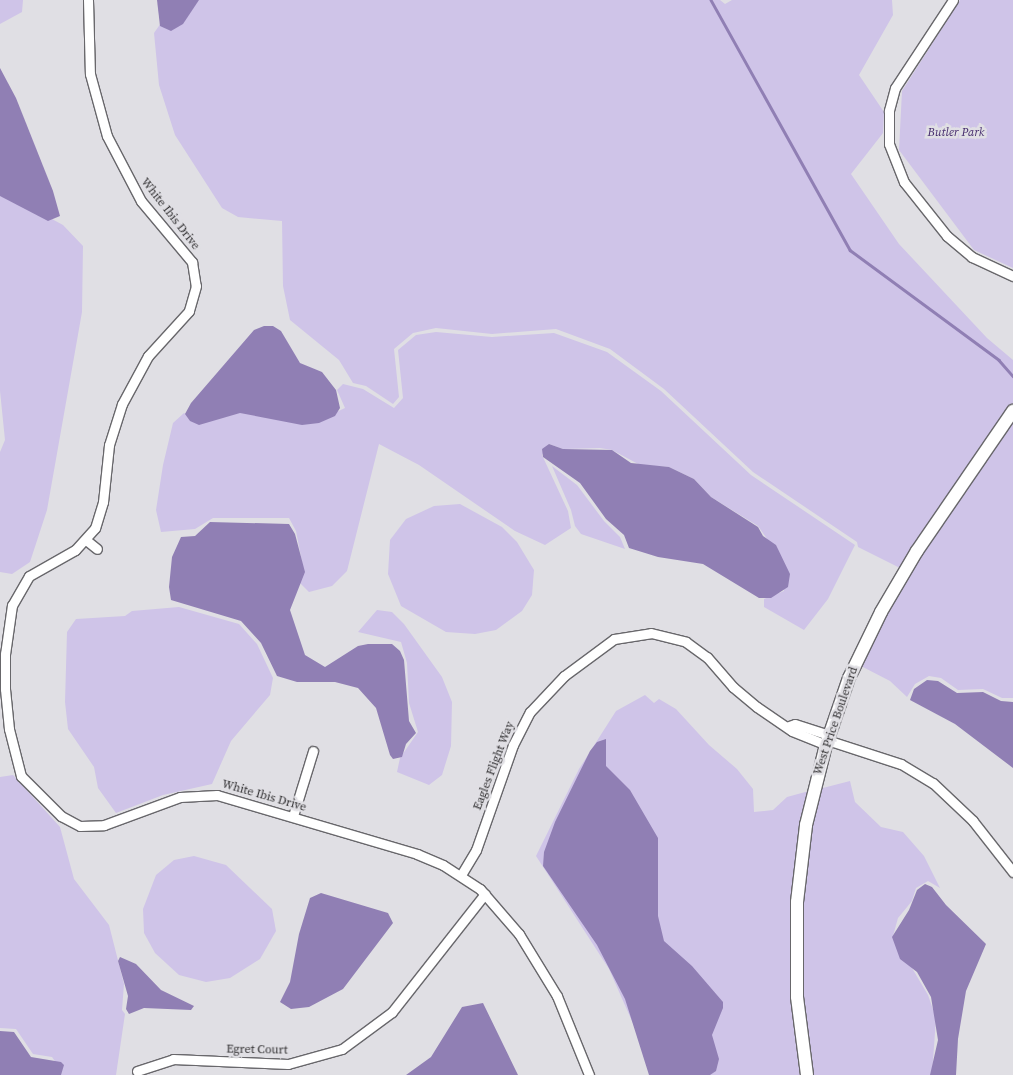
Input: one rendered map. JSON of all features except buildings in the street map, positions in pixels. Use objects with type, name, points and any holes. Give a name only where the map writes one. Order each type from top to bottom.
[{"type":"street","name":"White Ibis Drive","points":[[88,0],[90,74],[107,136],[141,201],[192,262],[196,280],[188,311],[148,356],[122,404],[109,445],[102,508],[86,540],[69,554],[35,570],[24,581],[12,605],[4,633],[6,700],[19,771],[29,788],[67,820],[80,826],[98,827],[175,798],[204,794],[232,798],[417,854],[461,875],[485,894],[506,916],[543,970],[572,1028],[589,1075]]},
{"type":"street","points":[[953,0],[895,88],[889,111],[889,144],[904,182],[947,236],[972,257],[1013,276]]},
{"type":"street","name":"West Price Boulevard","points":[[807,1075],[797,997],[797,902],[806,825],[827,740],[869,634],[948,506],[1013,411]]},
{"type":"street","points":[[86,540],[96,549]]},
{"type":"street","name":"Eagles Flight Way","points":[[461,875],[476,850],[513,745],[530,712],[564,676],[614,639],[650,632],[686,642],[707,657],[739,692],[789,726],[792,731],[827,740],[901,764],[933,783],[967,814],[1013,872]]},
{"type":"street","points":[[293,816],[313,751]]},
{"type":"street","name":"Egret Court","points":[[138,1071],[173,1059],[288,1064],[342,1049],[392,1012],[485,894]]},
{"type":"green space","points":[[0,0],[23,0],[22,12],[0,24]]},
{"type":"green space","points":[[197,0],[720,0],[725,4],[732,0],[892,0],[893,15],[859,75],[884,112],[883,133],[851,174],[899,244],[987,338],[1013,360],[1013,403],[902,569],[858,547],[857,542],[753,472],[664,389],[610,349],[556,329],[492,334],[436,328],[413,333],[394,349],[399,397],[393,404],[366,386],[353,383],[339,360],[290,320],[283,286],[282,221],[238,217],[222,208],[175,135],[159,85],[154,33],[161,23]]},
{"type":"green space","name":"Butler Park","points":[[960,0],[1013,0],[1013,268],[974,250],[899,150],[902,91]]},
{"type":"green space","points":[[0,191],[63,225],[83,246],[82,312],[47,510],[30,562],[12,574],[0,572],[0,452],[5,440],[0,391]]},
{"type":"green space","points":[[436,332],[492,337],[554,333],[607,352],[661,391],[751,475],[855,545],[828,599],[804,630],[764,607],[764,599],[784,591],[785,564],[758,526],[711,497],[694,479],[669,467],[640,465],[612,450],[600,448],[563,449],[549,444],[542,455],[568,511],[571,528],[545,545],[515,531],[419,465],[379,444],[347,571],[332,586],[309,592],[297,580],[302,562],[296,531],[289,518],[213,518],[195,529],[161,532],[156,510],[163,465],[173,423],[184,413],[195,420],[250,411],[330,415],[345,408],[337,390],[343,384],[363,389],[394,408],[403,398],[398,350],[416,335]]},
{"type":"green space","points":[[1013,419],[1013,698],[1002,698],[983,689],[958,690],[941,678],[929,676],[915,684],[907,697],[890,681],[859,665],[921,553]]},
{"type":"green space","points":[[552,466],[577,485],[604,521],[620,537],[625,549],[581,534],[575,526],[571,510]]},
{"type":"green space","points":[[460,504],[502,527],[517,542],[534,570],[532,595],[522,611],[496,630],[475,634],[446,632],[401,606],[388,574],[390,540],[406,519],[434,506]]},
{"type":"green space","points":[[179,607],[239,624],[257,644],[273,678],[270,695],[231,741],[212,784],[163,795],[116,813],[98,788],[94,767],[68,729],[65,702],[67,632],[76,619],[125,616],[132,611]]},
{"type":"green space","points":[[377,610],[392,612],[404,624],[442,677],[452,702],[451,746],[442,775],[429,785],[397,772],[400,758],[418,732],[409,703],[407,663],[401,642],[358,632]]},
{"type":"green space","points":[[645,695],[654,703],[659,699],[676,709],[709,745],[737,769],[753,789],[754,812],[773,810],[787,797],[809,791],[802,824],[802,1075],[651,1075],[639,1037],[609,969],[536,856],[579,769],[616,711]]},
{"type":"green space","points":[[13,775],[60,827],[74,879],[109,925],[124,984],[122,1010],[125,1014],[116,1075],[59,1075],[59,1067],[52,1057],[33,1054],[16,1029],[0,1028],[0,777]]},
{"type":"green space","points":[[850,781],[855,802],[881,827],[903,832],[924,856],[940,888],[928,881],[916,888],[912,901],[898,918],[893,936],[928,995],[936,1018],[932,1075],[811,1075],[802,996],[804,875],[819,789]]},
{"type":"green space","points":[[194,856],[226,865],[272,909],[276,931],[260,959],[230,978],[206,982],[179,975],[155,953],[144,933],[143,909],[156,875],[174,860]]},
{"type":"shaded area","points":[[157,0],[199,0],[183,24],[171,31],[160,26]]},
{"type":"shaded area","points":[[0,68],[16,98],[53,191],[60,216],[48,221],[0,196]]},
{"type":"shaded area","points":[[264,326],[273,326],[281,331],[300,363],[322,372],[336,390],[340,408],[335,416],[319,423],[302,425],[240,413],[199,425],[190,421],[185,414],[191,403],[254,330]]},
{"type":"shaded area","points":[[549,444],[563,449],[612,450],[631,463],[669,467],[694,479],[711,497],[758,527],[763,536],[776,545],[790,574],[788,587],[771,598],[759,598],[703,564],[658,557],[629,548],[624,535],[606,519],[580,483],[543,457],[542,449]]},
{"type":"shaded area","points":[[210,522],[289,524],[295,534],[305,572],[290,610],[305,655],[325,667],[358,646],[392,644],[400,651],[404,660],[409,721],[416,733],[406,744],[402,757],[393,759],[390,755],[376,708],[358,688],[335,682],[297,682],[277,676],[261,643],[241,621],[171,600],[169,587],[172,557],[181,537],[195,536]]},
{"type":"shaded area","points":[[927,680],[938,681],[957,693],[983,692],[1001,701],[1013,702],[1013,768],[955,724],[910,700],[914,689]]},
{"type":"shaded area","points":[[606,739],[606,766],[630,790],[658,838],[658,916],[664,941],[692,966],[723,1002],[723,1008],[712,1035],[719,1059],[716,1071],[710,1075],[649,1075],[625,999],[597,945],[543,866],[544,852],[555,822],[590,751],[597,742]]},
{"type":"shaded area","points":[[925,884],[932,887],[946,905],[986,944],[966,991],[958,1039],[956,1075],[930,1075],[938,1040],[931,997],[917,972],[900,959],[892,937],[909,910],[917,890]]},
{"type":"shaded area","points":[[321,893],[388,913],[393,923],[343,989],[309,1007],[291,1009],[280,1002],[290,982],[299,934],[310,898]]},
{"type":"shaded area","points":[[120,957],[136,964],[161,990],[194,1006],[191,1010],[144,1008],[129,1014],[126,1009],[128,996],[118,961]]},
{"type":"shaded area","points":[[483,1003],[518,1075],[406,1075],[431,1057],[462,1007]]},
{"type":"shaded area","points":[[0,1031],[14,1032],[31,1057],[61,1062],[64,1065],[61,1075],[0,1075]]},
{"type":"waterway","points":[[711,0],[850,250],[999,360],[1013,376]]}]
